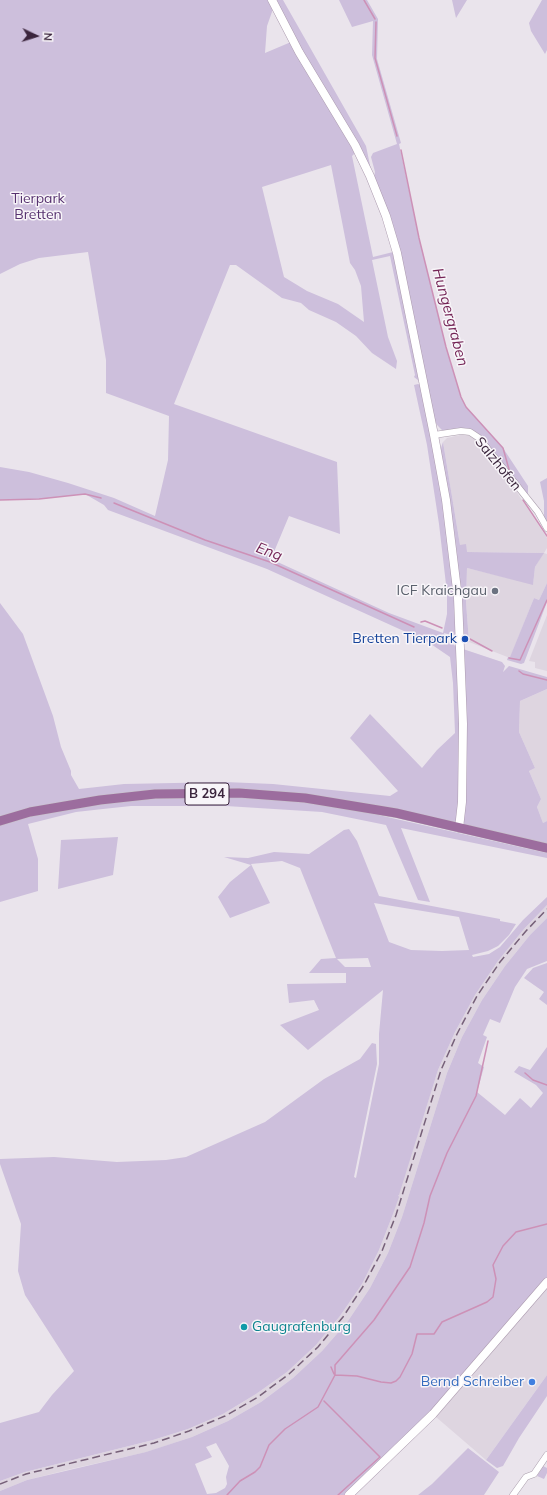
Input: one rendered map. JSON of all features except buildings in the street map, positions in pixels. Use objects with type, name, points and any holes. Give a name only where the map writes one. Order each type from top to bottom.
[{"type":"main road","name":"B 294","points":[[0,821],[30,812],[100,800],[155,794],[239,793],[305,798],[396,812],[547,848]]},
{"type":"street","points":[[272,0],[299,52],[355,145],[379,196],[397,253],[434,436],[452,551],[461,643],[463,742],[459,828]]},
{"type":"street","name":"Salzhofen","points":[[434,436],[461,431],[470,432],[478,438],[538,512],[547,528]]},
{"type":"street","points":[[349,1495],[424,1423],[547,1282]]},
{"type":"street","points":[[513,1495],[526,1477],[534,1474],[547,1455]]},
{"type":"shaded area","points":[[465,434],[479,438],[513,482],[518,494],[547,538],[547,548],[544,553],[547,554],[547,583],[539,600],[534,598],[510,658],[469,642],[466,602],[467,568],[533,584],[535,567],[543,553],[466,552],[460,545],[443,442],[447,438]]},
{"type":"shaded area","points":[[547,615],[547,671],[535,668],[535,662],[529,661]]},
{"type":"shaded area","points":[[547,689],[547,821],[543,823],[537,807],[541,799],[529,771],[535,768],[519,732],[520,701]]},
{"type":"shaded area","points":[[547,905],[547,918],[530,935],[505,966],[482,1000],[462,1037],[447,1073],[402,1217],[388,1253],[370,1288],[348,1321],[322,1351],[293,1378],[261,1402],[228,1421],[192,1437],[147,1452],[27,1480],[0,1491],[0,1481],[25,1472],[153,1440],[188,1429],[223,1414],[256,1394],[287,1372],[316,1345],[340,1316],[362,1284],[379,1250],[393,1214],[438,1070],[455,1032],[475,995],[498,961],[524,929]]},
{"type":"shaded area","points":[[547,1289],[547,1375],[486,1460],[436,1417]]},
{"type":"green space","name":"Tierpark Bretten","points":[[0,0],[269,0],[273,9],[267,26],[265,53],[291,42],[355,153],[352,156],[373,257],[393,252],[420,379],[419,381],[414,377],[415,375],[390,256],[372,260],[388,337],[397,361],[396,369],[372,353],[356,336],[336,322],[309,310],[301,303],[282,298],[236,265],[230,265],[174,404],[337,462],[340,534],[289,516],[271,559],[389,613],[443,633],[447,614],[447,593],[439,524],[427,445],[414,385],[421,385],[432,438],[451,553],[457,633],[454,636],[444,633],[445,639],[457,647],[502,662],[505,666],[503,672],[509,666],[547,677],[547,689],[520,701],[519,732],[535,768],[529,771],[541,799],[537,807],[543,823],[547,821],[547,847],[312,800],[547,853],[547,858],[401,828],[430,902],[418,900],[386,825],[322,812],[226,806],[131,806],[76,812],[28,824],[38,859],[38,891],[0,902],[0,603],[23,634],[53,716],[61,747],[71,771],[71,775],[79,789],[124,784],[225,782],[273,784],[390,796],[398,791],[350,738],[370,714],[422,768],[437,750],[455,733],[453,683],[450,657],[428,642],[267,569],[108,510],[104,505],[85,494],[39,499],[0,500],[0,467],[29,472],[68,483],[114,498],[155,516],[168,460],[169,416],[106,393],[106,360],[88,252],[39,258],[20,264],[0,274]],"holes":[[[331,165],[350,263],[355,270],[361,286],[364,322],[338,304],[307,291],[284,277],[262,187]]]},
{"type":"green space","points":[[275,0],[283,0],[366,146],[371,170],[296,40]]},
{"type":"green space","points":[[339,0],[367,0],[378,19],[377,59],[401,143],[399,144],[419,238],[446,347],[461,397],[466,407],[503,448],[528,486],[528,496],[471,429],[460,428],[443,431],[434,420],[374,177],[375,172],[371,157],[373,153],[397,144],[372,55],[373,21],[352,27]]},
{"type":"green space","points":[[452,0],[467,0],[456,18]]},
{"type":"green space","points":[[542,0],[547,0],[547,50],[545,54],[531,31],[529,23]]},
{"type":"green space","points":[[443,442],[460,545],[466,544],[467,552],[544,553],[535,567],[533,585],[467,568],[466,602],[469,642],[467,643],[464,638],[460,587],[440,451]]},
{"type":"green space","points":[[547,478],[547,525],[544,520],[544,501],[540,482]]},
{"type":"green space","points":[[547,583],[547,602],[524,663],[521,664],[507,660],[508,657],[510,657],[534,598],[539,600]]},
{"type":"green space","points":[[349,829],[357,841],[379,896],[500,919],[500,921],[516,924],[509,935],[498,946],[488,951],[472,955],[473,957],[489,954],[500,947],[523,920],[547,897],[547,905],[524,929],[498,961],[475,995],[455,1032],[438,1070],[393,1214],[379,1250],[362,1284],[340,1316],[316,1345],[287,1372],[256,1394],[223,1414],[188,1429],[153,1440],[25,1472],[0,1481],[0,1423],[39,1412],[74,1371],[25,1295],[18,1271],[21,1224],[0,1164],[0,1159],[54,1157],[117,1162],[166,1160],[186,1157],[265,1122],[324,1079],[360,1059],[372,1043],[376,1044],[377,1064],[354,1177],[356,1178],[379,1064],[379,1034],[383,990],[308,1050],[280,1025],[319,1010],[314,1000],[289,1003],[287,984],[346,983],[346,973],[309,973],[321,959],[336,958],[300,868],[282,861],[251,864],[270,903],[230,918],[218,897],[230,882],[251,865],[224,857],[248,858],[274,852],[309,854],[344,830]],"holes":[[[374,903],[459,917],[469,950],[411,950],[389,942]],[[368,958],[371,967],[345,967],[337,959]]]},
{"type":"green space","points":[[118,837],[113,875],[58,889],[61,840]]},
{"type":"green space","points":[[547,918],[547,961],[527,969],[515,987],[500,1023],[490,1019],[483,1035],[487,1037],[478,1063],[484,1067],[477,1092],[505,1115],[520,1098],[531,1108],[543,1093],[536,1085],[514,1072],[519,1066],[530,1070],[547,1047],[547,1278],[433,1414],[349,1495],[0,1495],[0,1491],[27,1480],[146,1452],[192,1437],[228,1421],[261,1402],[293,1378],[322,1351],[348,1321],[370,1288],[388,1253],[402,1217],[447,1073],[462,1037],[482,1000],[505,966],[530,935]],"holes":[[[216,1443],[229,1466],[226,1477],[227,1484],[225,1488],[216,1493],[207,1494],[195,1464],[212,1457],[206,1447]]]},
{"type":"green space","points":[[547,963],[547,1005],[539,999],[544,992],[524,978],[533,968]]},
{"type":"green space","points":[[547,1375],[547,1396],[519,1438],[503,1466],[497,1468],[486,1460]]},
{"type":"green space","points":[[468,1448],[499,1472],[484,1495],[418,1495],[432,1484]]},
{"type":"green space","points":[[543,1466],[547,1468],[547,1473],[544,1479],[537,1476]]},
{"type":"waterway","name":"Hungergraben","points":[[364,0],[375,19]]},
{"type":"waterway","name":"Hungergraben","points":[[376,22],[375,58],[397,136]]},
{"type":"waterway","name":"Hungergraben","points":[[401,150],[419,238],[446,347],[461,397],[466,407],[503,448],[510,473]]},
{"type":"waterway","name":"Eng","points":[[0,500],[39,499],[85,494],[101,498]]},
{"type":"waterway","name":"Hungergraben","points":[[523,500],[547,536]]},
{"type":"waterway","name":"Eng","points":[[114,503],[205,540],[270,562],[414,627]]},
{"type":"waterway","name":"Hungergraben","points":[[509,658],[520,660],[547,600]]},
{"type":"waterway","name":"Eng","points":[[421,622],[425,621],[442,628]]},
{"type":"waterway","name":"Eng","points":[[470,639],[492,651]]},
{"type":"waterway","name":"Hungergraben","points":[[519,671],[523,674],[547,680]]},
{"type":"waterway","points":[[335,1375],[335,1365],[374,1320],[410,1267],[424,1223],[430,1196],[447,1153],[476,1096],[488,1041]]},
{"type":"waterway","points":[[525,1073],[533,1080],[547,1085]]},
{"type":"waterway","points":[[227,1495],[240,1481],[255,1472],[260,1467],[269,1445],[285,1429],[318,1407],[335,1375],[357,1376],[391,1383],[396,1381],[400,1377],[412,1354],[417,1334],[434,1334],[442,1322],[487,1302],[493,1297],[496,1279],[493,1265],[503,1246],[516,1232],[547,1224]]},
{"type":"waterway","points":[[331,1367],[334,1374]]},
{"type":"waterway","points":[[324,1401],[380,1457],[338,1495]]},
{"type":"railway","points":[[0,1484],[26,1474],[154,1443],[189,1431],[225,1416],[258,1397],[289,1374],[318,1347],[343,1317],[364,1285],[382,1251],[396,1215],[441,1070],[457,1034],[477,996],[500,962],[547,909]]},
{"type":"place","name":"ICF Kraichgau","points":[[495,591]]},
{"type":"place","name":"Bretten Tierpark","points":[[465,639]]},
{"type":"place","name":"Gaugrafenburg","points":[[244,1327]]},
{"type":"place","name":"Bernd Schreiber","points":[[532,1382]]}]
